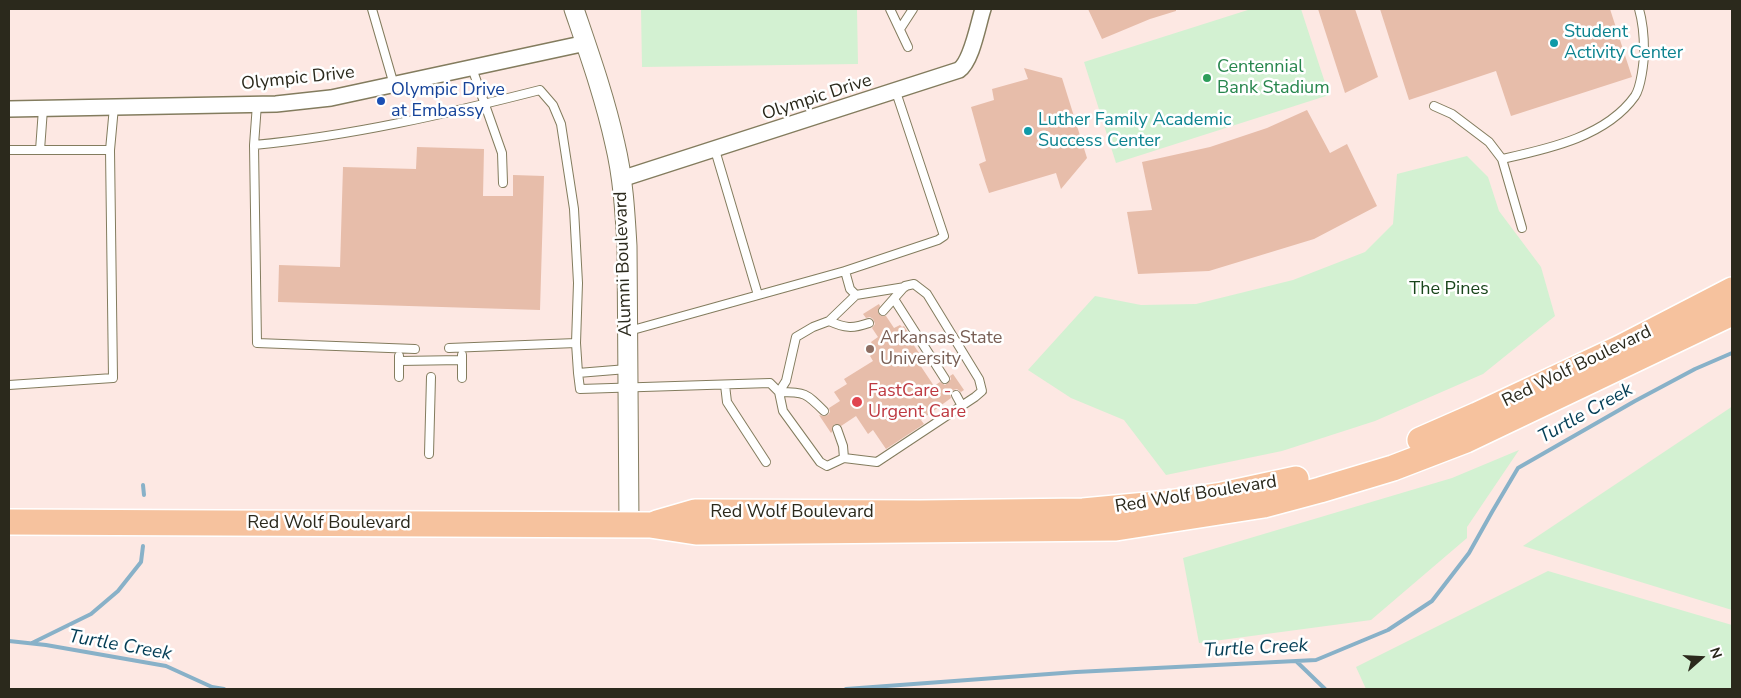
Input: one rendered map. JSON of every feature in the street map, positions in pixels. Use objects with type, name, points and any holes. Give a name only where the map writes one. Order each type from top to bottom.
[{"type":"highway","name":"Red Wolf Boulevard","points":[[639,525],[695,512],[920,513],[1083,511],[1168,503],[1268,486],[1386,453],[1430,436],[1620,348],[1732,290]]},
{"type":"highway","name":"Red Wolf Boulevard","points":[[9,522],[639,525],[696,532],[1116,528],[1264,504],[1320,490],[1393,468],[1466,440],[1732,313]]},
{"type":"street","name":"Alumni Boulevard","points":[[574,9],[608,111],[621,179],[627,246],[627,388],[639,525]]},
{"type":"street","name":"Olympic Drive","points":[[621,179],[896,92],[962,68],[974,39],[983,9]]},
{"type":"street","name":"Olympic Drive","points":[[9,109],[276,104],[331,98],[586,43]]},
{"type":"lane","points":[[372,9],[394,84]]},
{"type":"lane","points":[[890,9],[908,47]]},
{"type":"lane","points":[[900,30],[913,9]]},
{"type":"lane","points":[[1502,159],[1543,150],[1580,136],[1617,115],[1636,94],[1644,61],[1644,25],[1639,9]]},
{"type":"lane","points":[[472,68],[502,153],[503,183]]},
{"type":"lane","points":[[254,145],[292,142],[391,125],[540,90],[553,105],[560,124],[574,209],[578,283],[576,343],[580,389],[770,383],[779,392],[783,411],[820,462],[828,466],[844,458],[877,462],[982,391],[979,379],[927,294],[914,284],[856,295],[829,321],[813,327],[796,337],[786,381],[779,392]]},
{"type":"lane","points":[[627,332],[845,271],[938,240],[944,236],[896,92]]},
{"type":"lane","points":[[257,104],[254,145],[257,342],[415,349]]},
{"type":"lane","points":[[1434,106],[1452,114],[1489,142],[1502,159],[1522,228]]},
{"type":"lane","points":[[9,386],[113,378],[110,150],[114,107]]},
{"type":"lane","points":[[40,150],[43,109]]},
{"type":"lane","points":[[9,150],[110,150]]},
{"type":"lane","points":[[714,150],[758,295]]},
{"type":"lane","points":[[845,271],[850,290],[856,295]]},
{"type":"lane","points":[[883,312],[905,287]]},
{"type":"lane","points":[[894,299],[945,379]]},
{"type":"lane","points":[[829,321],[841,326],[854,328],[869,323]]},
{"type":"lane","points":[[448,348],[576,343]]},
{"type":"lane","points":[[461,348],[462,378]]},
{"type":"lane","points":[[399,349],[399,377]]},
{"type":"lane","points":[[399,361],[462,360]]},
{"type":"lane","points":[[578,373],[627,369]]},
{"type":"lane","points":[[429,454],[430,377]]},
{"type":"lane","points":[[725,385],[728,402],[766,462]]},
{"type":"lane","points":[[779,392],[800,392],[813,400],[824,411]]},
{"type":"lane","points":[[956,395],[962,406]]},
{"type":"lane","points":[[837,429],[843,446],[844,458]]},
{"type":"shaded area","name":"Arkansas State University","points":[[9,9],[1732,9],[1732,689],[9,689]]},
{"type":"green space","points":[[641,9],[857,9],[858,64],[642,67]]},
{"type":"green space","name":"Centennial Bank Stadium","points":[[1251,9],[1301,9],[1329,95],[1116,163],[1084,62]]},
{"type":"green space","name":"The Pines","points":[[1467,156],[1488,177],[1499,211],[1541,267],[1555,316],[1483,374],[1375,421],[1282,451],[1166,475],[1124,420],[1071,398],[1028,370],[1095,296],[1141,305],[1196,304],[1293,280],[1365,252],[1393,224],[1397,174]]},
{"type":"green space","points":[[1732,406],[1732,610],[1523,546],[1730,408]]},
{"type":"green space","points":[[1519,450],[1467,527],[1467,538],[1371,620],[1199,643],[1183,558],[1452,478]]},
{"type":"green space","points":[[1548,571],[1732,625],[1732,689],[1366,689],[1356,667]]},
{"type":"building","points":[[1088,9],[1176,9],[1176,11],[1150,19],[1102,39]]},
{"type":"building","points":[[1318,9],[1355,9],[1378,77],[1345,93]]},
{"type":"building","name":"Student Activity Center","points":[[1380,9],[1610,9],[1632,77],[1511,116],[1496,71],[1409,100]]},
{"type":"building","name":"Luther Family Academic Success Center","points":[[1024,68],[1062,78],[1087,158],[1061,189],[1056,173],[989,193],[979,164],[986,161],[971,107],[994,100],[992,89],[1028,79]]},
{"type":"building","points":[[1307,110],[1330,153],[1347,144],[1377,206],[1314,239],[1209,271],[1138,274],[1127,212],[1152,210],[1142,162],[1210,147],[1267,128]]},
{"type":"building","points":[[417,147],[484,149],[483,196],[513,196],[513,175],[544,176],[540,310],[278,302],[279,265],[340,267],[343,167],[416,169]]},
{"type":"building","points":[[879,304],[878,313],[881,316],[886,316],[894,328],[900,325],[904,326],[911,337],[909,338],[925,362],[920,365],[934,386],[940,382],[945,385],[953,374],[964,390],[961,392],[957,389],[953,390],[950,394],[951,398],[921,420],[924,424],[886,449],[873,430],[868,434],[856,416],[841,426],[835,424],[831,433],[819,415],[828,415],[830,412],[829,408],[840,401],[834,392],[847,384],[844,379],[873,361],[870,356],[873,354],[868,347],[878,337],[872,328],[875,324],[873,319],[870,317],[866,318],[863,314]]},
{"type":"waterway","name":"Turtle Creek","points":[[846,689],[1076,672],[1316,660],[1388,630],[1432,601],[1469,553],[1518,468],[1635,401],[1695,369],[1732,353]]},
{"type":"waterway","points":[[143,485],[144,495]]},
{"type":"waterway","points":[[32,643],[91,614],[118,591],[141,562],[143,546]]},
{"type":"waterway","name":"Turtle Creek","points":[[9,641],[46,645],[166,666],[212,687],[224,689]]},
{"type":"waterway","points":[[1296,661],[1325,689]]},
{"type":"place","name":"Student Activity Center","points":[[1554,43]]},
{"type":"place","name":"Centennial Bank Stadium","points":[[1207,78]]},
{"type":"place","name":"Olympic Drive at Embassy","points":[[381,101]]},
{"type":"place","name":"Luther Family Academic Success Center","points":[[1028,131]]},
{"type":"place","name":"Arkansas State University","points":[[870,349]]},
{"type":"place","name":"FastCare - Urgent Care","points":[[857,402]]}]
